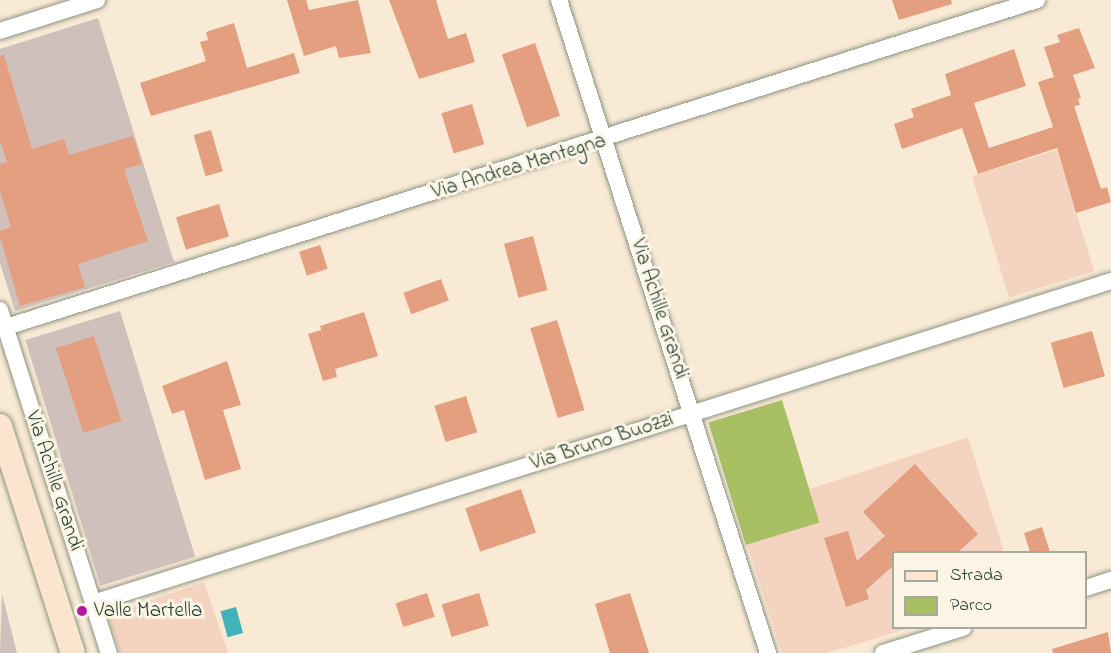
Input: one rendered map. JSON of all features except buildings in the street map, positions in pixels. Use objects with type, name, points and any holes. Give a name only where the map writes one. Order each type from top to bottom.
[{"type":"main road","points":[[0,426],[73,653]]},
{"type":"street","points":[[0,31],[97,0]]},
{"type":"street","name":"Via Achille Grandi","points":[[560,0],[603,141],[693,413],[768,653]]},
{"type":"street","name":"Via Andrea Mantegna","points":[[3,328],[603,141],[1037,0]]},
{"type":"street","name":"Via Bruno Buozzi","points":[[93,603],[1111,281]]},
{"type":"street","name":"Via Achille Grandi","points":[[0,310],[3,328],[109,653]]},
{"type":"street","points":[[1087,588],[1111,580]]},
{"type":"street","points":[[884,653],[957,629]]},
{"type":"shaded area","points":[[98,18],[174,262],[15,311],[0,263],[0,49]]},
{"type":"shaded area","points":[[1057,150],[1094,271],[1009,297],[972,176]]},
{"type":"shaded area","points":[[120,311],[195,557],[100,586],[25,340]]},
{"type":"shaded area","points":[[968,437],[1004,551],[892,551],[892,629],[907,629],[827,653],[782,653],[747,544],[819,522],[810,489]]},
{"type":"shaded area","points":[[204,582],[228,653],[120,653],[108,615]]},
{"type":"shaded area","points":[[2,594],[17,653],[0,653]]},
{"type":"green space","points":[[782,400],[819,522],[746,545],[708,423]]},
{"type":"water","points":[[236,607],[243,633],[228,637],[221,611]]},
{"type":"place","name":"Valle Martella","points":[[82,611]]}]
